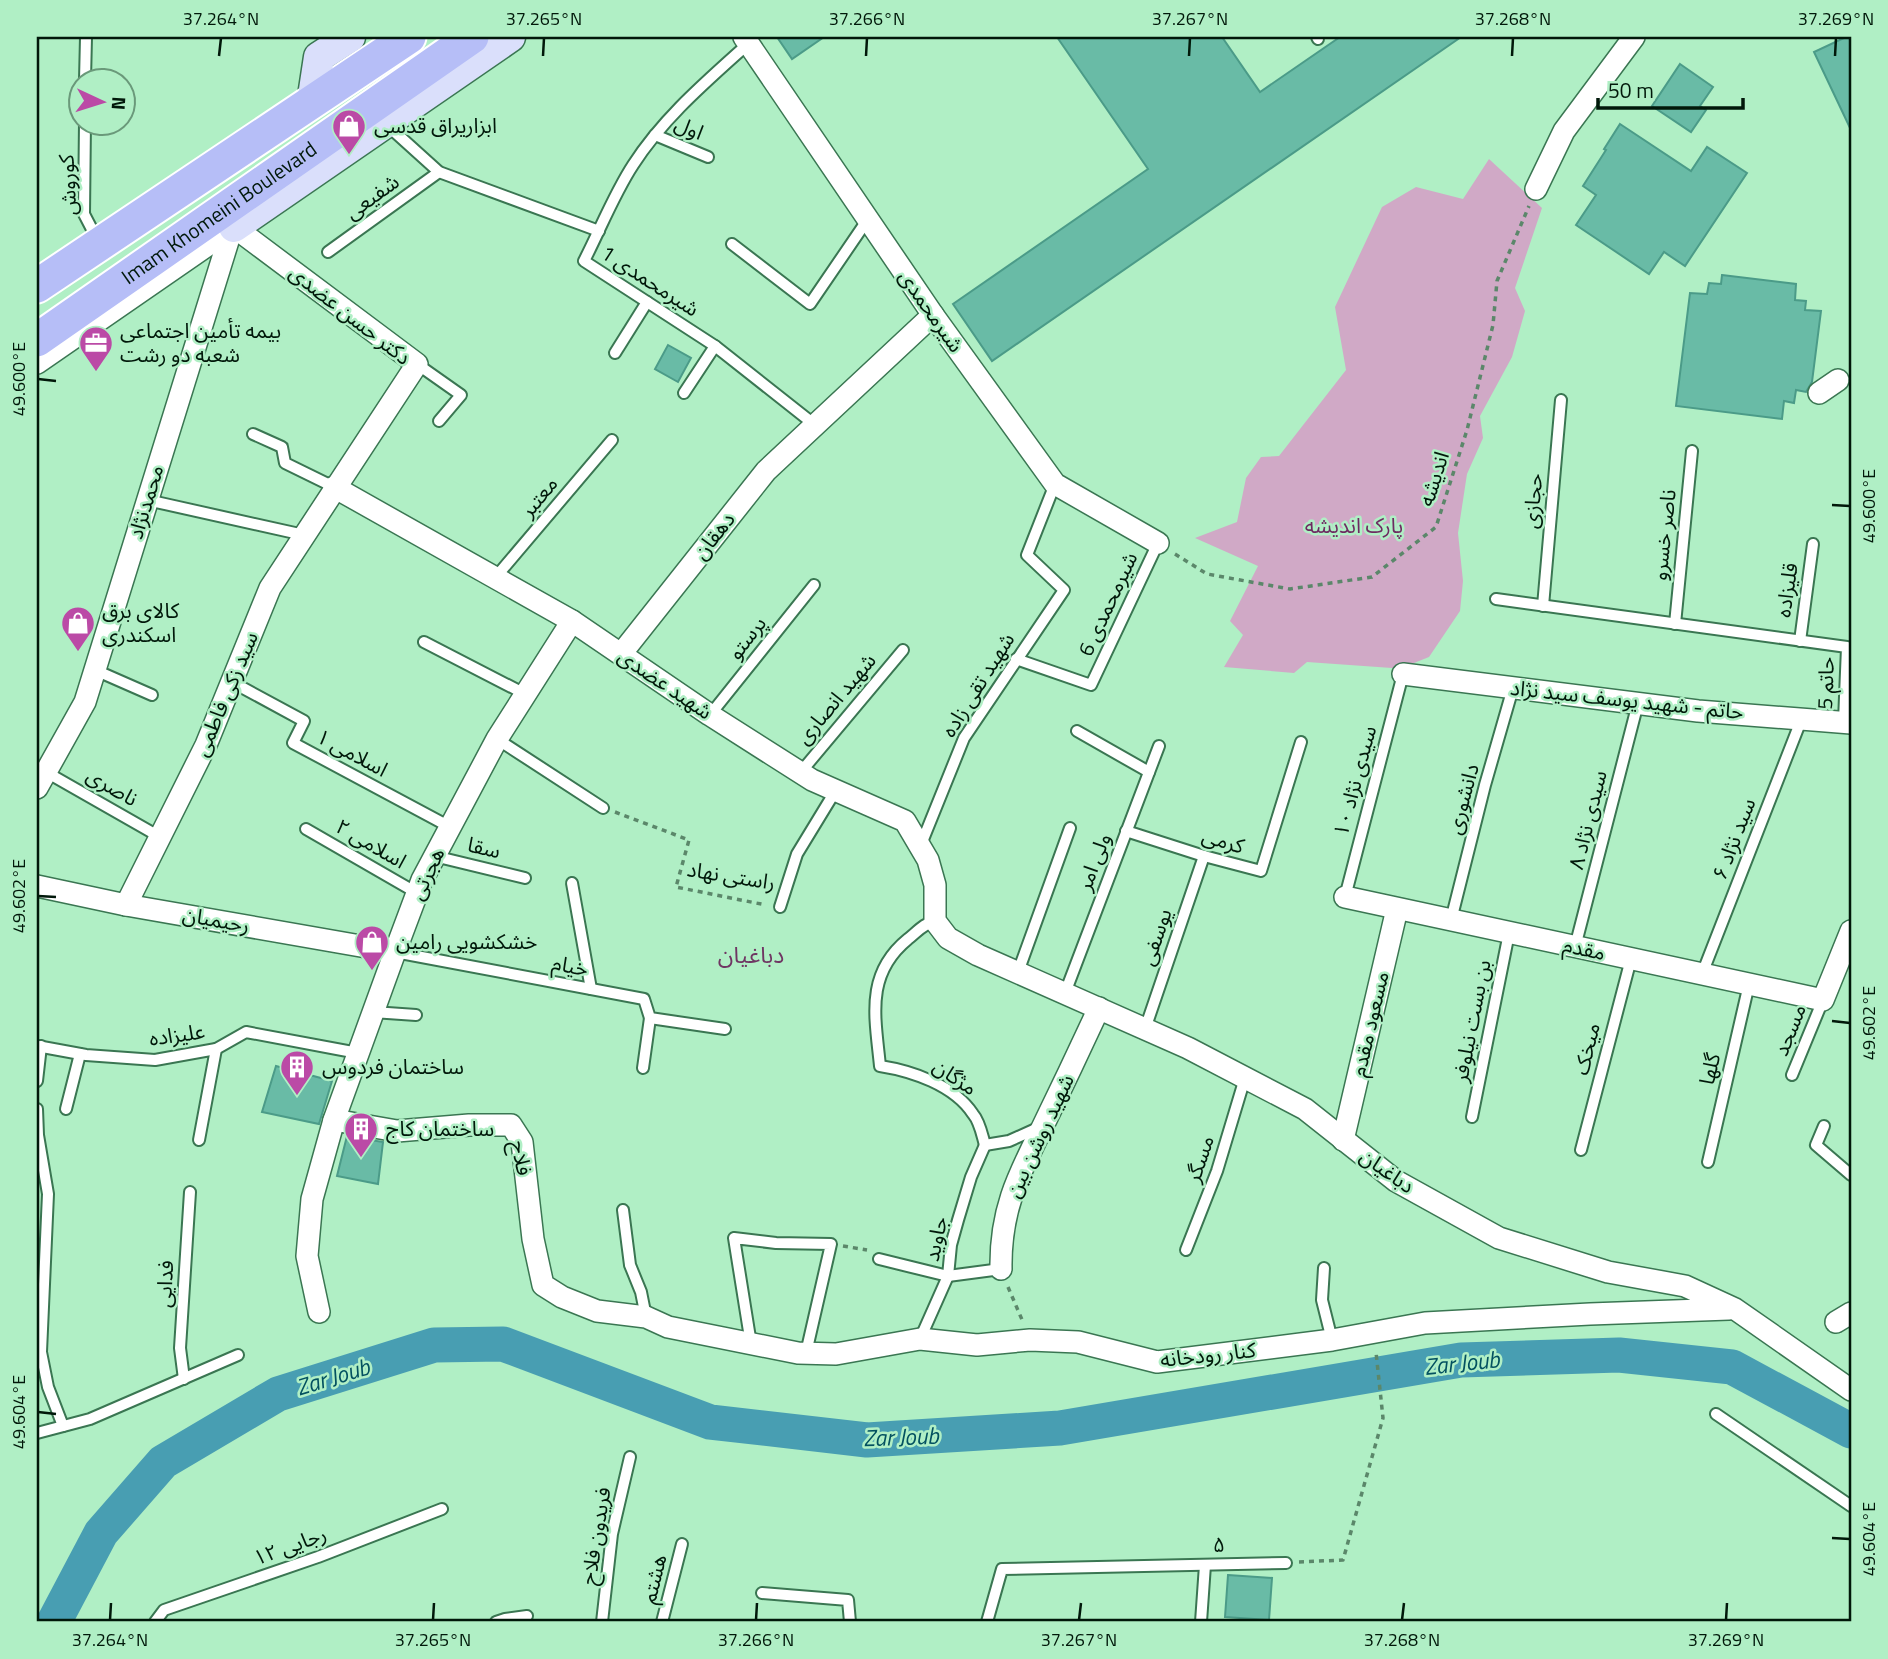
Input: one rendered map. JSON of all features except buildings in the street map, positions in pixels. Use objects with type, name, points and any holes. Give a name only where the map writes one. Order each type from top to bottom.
[{"type":"main road","name":"Imam Khomeini Boulevard","points":[[37,286],[409,37]]},
{"type":"main road","name":"Imam Khomeini Boulevard","points":[[37,340],[228,220],[472,37]]},
{"type":"street","points":[[313,103],[321,47],[350,37]]},
{"type":"street","points":[[37,363],[228,220],[385,123],[510,37]]},
{"type":"street","points":[[1536,189],[1564,131],[1634,37]]},
{"type":"street","name":"شیرمحمدی","points":[[747,40],[933,315],[1055,484],[1158,543]]},
{"type":"street","name":"دکتر حسن عضدی","points":[[228,220],[417,364],[334,487]]},
{"type":"street","name":"محمدنژاد","points":[[41,780],[85,702],[202,321],[228,220]]},
{"type":"street","name":"دهقان","points":[[621,654],[766,471],[933,315]]},
{"type":"street","points":[[1819,393],[1845,376]]},
{"type":"street","name":"سید زکی فاطمی","points":[[126,905],[206,745],[270,588],[334,487]]},
{"type":"street","name":"شهید عضدی","points":[[334,487],[572,621],[800,773],[905,821],[928,860],[935,885],[935,921]]},
{"type":"street","name":"هجرتی","points":[[319,1312],[307,1255],[312,1199],[334,1120],[373,1012],[417,893],[434,856],[497,739],[572,621]]},
{"type":"street","name":"حاتم - شهید یوسف سید نژاد","points":[[1403,674],[1698,711],[1847,722]]},
{"type":"street","name":"رحیمیان","points":[[37,887],[395,952]]},
{"type":"street","name":"مقدم","points":[[1345,897],[1823,1000]]},
{"type":"street","name":"مسعود مقدم","points":[[1343,1140],[1397,909]]},
{"type":"street","name":"دباغیان","points":[[935,921],[948,938],[978,955],[1145,1029],[1305,1110],[1396,1181],[1499,1238],[1608,1272],[1685,1286],[1735,1309],[1851,1390]]},
{"type":"street","points":[[1823,1000],[1851,931]]},
{"type":"street","name":"شهید روشن بین","points":[[1000,1269],[1000,1249],[1010,1196],[1099,1008]]},
{"type":"street","name":"فلاح","points":[[334,1120],[397,1131],[469,1125],[512,1125],[522,1142],[533,1239],[543,1285]]},
{"type":"street","name":"کنار رودخانه","points":[[543,1285],[562,1297],[597,1311],[646,1317],[668,1327],[806,1353],[836,1354],[920,1339],[977,1345],[1030,1340],[1078,1342],[1157,1362],[1332,1340],[1425,1323],[1735,1309]]},
{"type":"lane","points":[[85,66],[86,37]]},
{"type":"lane","name":"شیرمحمدی 1","points":[[747,40],[676,109],[632,166],[584,261],[715,346],[815,425]]},
{"type":"lane","points":[[385,123],[439,173],[599,232]]},
{"type":"lane","name":"اول","points":[[655,135],[708,157]]},
{"type":"lane","name":"کوروش","points":[[85,136],[84,214],[99,243]]},
{"type":"lane","name":"شفیعی","points":[[328,252],[439,173]]},
{"type":"lane","points":[[732,244],[810,304],[869,219]]},
{"type":"lane","points":[[615,353],[646,302]]},
{"type":"lane","points":[[684,393],[715,346]]},
{"type":"lane","points":[[417,364],[461,395],[439,421]]},
{"type":"lane","name":"حجازی","points":[[1543,606],[1562,400]]},
{"type":"lane","points":[[253,434],[282,447],[285,463],[334,487]]},
{"type":"lane","name":"معتبر","points":[[495,578],[612,440]]},
{"type":"lane","name":"ناصر خسرو","points":[[1675,624],[1692,451]]},
{"type":"lane","name":"شهید تقی زاده","points":[[920,846],[964,738],[1064,590],[1027,555],[1055,484]]},
{"type":"lane","points":[[147,500],[304,535]]},
{"type":"lane","name":"شیرمحمدی 6","points":[[1016,659],[1091,685],[1158,543]]},
{"type":"lane","name":"قلیزاده","points":[[1800,640],[1813,544]]},
{"type":"lane","name":"پرستو","points":[[710,715],[814,584]]},
{"type":"lane","points":[[1496,599],[1800,640]]},
{"type":"lane","name":"حاتم 5","points":[[1800,640],[1847,647],[1847,722]]},
{"type":"lane","points":[[424,642],[525,694]]},
{"type":"lane","name":"شهید انصاری","points":[[800,773],[903,650]]},
{"type":"lane","points":[[94,670],[152,695]]},
{"type":"lane","name":"سیدی نژاد ۱۰","points":[[1345,897],[1403,674]]},
{"type":"lane","name":"اسلامی ۱","points":[[232,682],[304,721],[293,743],[450,827]]},
{"type":"lane","name":"دانشوری","points":[[1451,920],[1513,688]]},
{"type":"lane","name":"سیدی نژاد ۸","points":[[1575,947],[1639,703]]},
{"type":"lane","name":"سید نژاد ۶","points":[[1702,974],[1802,718]]},
{"type":"lane","points":[[1077,731],[1149,772]]},
{"type":"lane","points":[[497,739],[603,808]]},
{"type":"lane","name":"کرمی","points":[[1126,831],[1261,872],[1301,742]]},
{"type":"lane","name":"ولی امر","points":[[1065,993],[1159,746]]},
{"type":"lane","name":"ناصری","points":[[41,780],[160,836]]},
{"type":"lane","name":"راستی نهاد","points":[[780,907],[797,855],[836,790]]},
{"type":"lane","points":[[1018,972],[1070,828]]},
{"type":"lane","name":"اسلامی ۲","points":[[306,829],[417,893]]},
{"type":"lane","name":"سقا","points":[[434,856],[526,878]]},
{"type":"lane","name":"یوسفی","points":[[1145,1029],[1203,856]]},
{"type":"lane","points":[[572,883],[591,989]]},
{"type":"lane","name":"مژگان","points":[[935,921],[928,922],[897,948],[879,974],[875,1011],[880,1066],[922,1076],[965,1104],[975,1116],[985,1145]]},
{"type":"lane","name":"بن بست نیلوفر","points":[[1472,1117],[1509,933]]},
{"type":"lane","name":"خیام","points":[[395,952],[644,999],[650,1018]]},
{"type":"lane","name":"میخک","points":[[1581,1150],[1631,959]]},
{"type":"lane","name":"گلها","points":[[1708,1162],[1749,984]]},
{"type":"lane","name":"مسجد","points":[[1792,1075],[1823,1000]]},
{"type":"lane","points":[[373,1012],[416,1015]]},
{"type":"lane","points":[[643,1068],[650,1018],[725,1029]]},
{"type":"lane","name":"علیزاده","points":[[39,1046],[80,1054],[155,1060],[216,1049],[246,1032],[358,1053]]},
{"type":"lane","points":[[37,1081],[39,1046]]},
{"type":"lane","points":[[199,1140],[216,1049]]},
{"type":"lane","points":[[66,1109],[80,1054]]},
{"type":"lane","name":"مسگر","points":[[1186,1250],[1217,1171],[1245,1078]]},
{"type":"lane","points":[[37,1109],[38,1135],[48,1194],[41,1352],[48,1387],[63,1426]]},
{"type":"lane","points":[[985,1145],[1009,1142],[1044,1125]]},
{"type":"lane","points":[[1824,1126],[1816,1145],[1851,1175]]},
{"type":"lane","name":"جاوید","points":[[920,1339],[948,1276],[951,1245],[958,1220],[971,1177],[985,1145]]},
{"type":"lane","name":"فدایی","points":[[184,1379],[180,1348],[190,1192]]},
{"type":"lane","points":[[623,1210],[630,1265],[641,1292],[646,1317]]},
{"type":"lane","points":[[751,1344],[734,1238],[776,1243],[831,1244],[806,1353]]},
{"type":"lane","points":[[879,1259],[948,1276],[1000,1269]]},
{"type":"lane","points":[[1324,1268],[1322,1300],[1332,1340]]},
{"type":"lane","points":[[37,1433],[90,1419],[238,1354]]},
{"type":"lane","points":[[1716,1414],[1851,1506]]},
{"type":"lane","name":"فریدون فلاح","points":[[602,1622],[612,1534],[630,1457]]},
{"type":"lane","name":"رجایی ۱۲","points":[[155,1622],[164,1611],[318,1558],[442,1509]]},
{"type":"lane","name":"هشتم","points":[[663,1622],[682,1544]]},
{"type":"lane","name":"۵","points":[[988,1622],[1002,1569],[1286,1563]]},
{"type":"lane","points":[[1201,1622],[1205,1565]]},
{"type":"lane","points":[[762,1593],[848,1600],[850,1622]]},
{"type":"lane","points":[[496,1622],[527,1616]]},
{"type":"path","name":"اندیشه","points":[[1158,543],[1207,573],[1290,589],[1372,577],[1436,527],[1467,430],[1490,339],[1497,281],[1536,189]]},
{"type":"path","name":"راستی نهاد","points":[[603,808],[689,840],[676,887],[780,907]]},
{"type":"path","points":[[831,1244],[872,1250],[879,1259]]},
{"type":"path","points":[[1000,1269],[1030,1340]]},
{"type":"path","points":[[1286,1563],[1343,1560],[1383,1418],[1376,1348]]},
{"type":"green space","name":"پارک اندیشه","points":[[1489,159],[1542,208],[1515,288],[1525,311],[1512,357],[1480,416],[1483,438],[1467,474],[1458,533],[1463,581],[1460,611],[1429,657],[1409,665],[1392,668],[1307,662],[1294,673],[1224,667],[1243,635],[1230,621],[1258,566],[1195,538],[1237,522],[1246,478],[1261,457],[1279,456],[1346,370],[1335,307],[1382,207],[1416,187],[1463,199]]},
{"type":"waterway","name":"Zar Joub","points":[[54,1622],[101,1533],[163,1462],[278,1394],[434,1345],[503,1344],[710,1422],[867,1440],[1060,1428],[1461,1360],[1619,1355],[1732,1367],[1851,1431]]},
{"type":"place","name":"ابزاریراق قدسی","points":[[349,156]]},
{"type":"place","name":"بیمه تأمین اجتماعی شعبه دو رشت","points":[[96,373]]},
{"type":"place","name":"کالای برق اسکندری","points":[[78,653]]},
{"type":"place","name":"خشکشویی رامین","points":[[372,972]]},
{"type":"place","name":"ساختمان فردوس","points":[[297,1097]]},
{"type":"place","name":"ساختمان کاج","points":[[361,1159]]},
{"type":"district","name":"دباغیان","points":[[751,955]]}]
